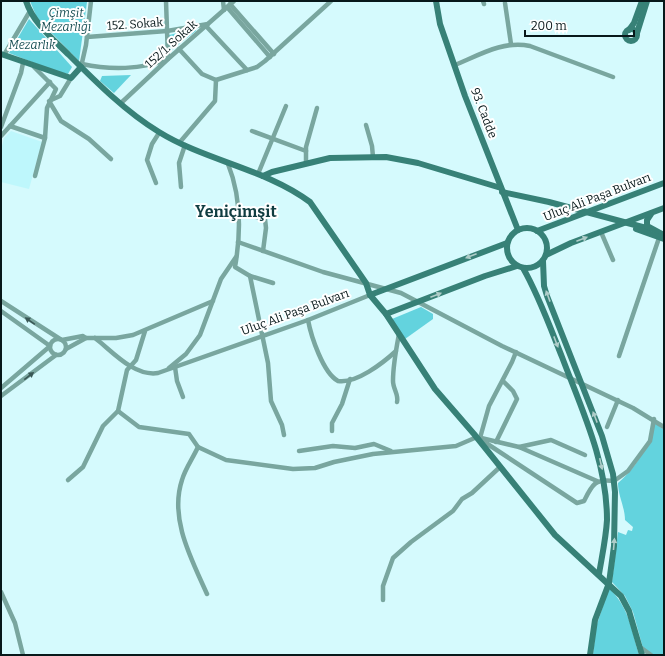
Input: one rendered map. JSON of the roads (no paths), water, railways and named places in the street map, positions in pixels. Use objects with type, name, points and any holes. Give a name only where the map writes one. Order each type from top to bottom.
[{"type":"street","points":[[26,1],[30,11],[46,32],[122,103],[159,133],[228,164],[260,175],[287,189],[297,192],[310,202],[366,283],[370,295],[386,314],[435,389],[478,438],[555,535],[609,583],[626,602],[642,655]]},
{"type":"street","points":[[49,101],[60,96],[71,78],[81,66],[87,37],[91,1]]},
{"type":"street","points":[[81,66],[152,66],[168,59],[166,1]]},
{"type":"street","points":[[223,1],[272,55]]},
{"type":"street","points":[[179,49],[202,74],[216,80],[257,67],[331,1]]},
{"type":"street","name":"93. Cadde","points":[[436,1],[440,24],[518,230]]},
{"type":"street","points":[[642,1],[634,23],[625,36],[628,41],[636,40],[647,1]]},
{"type":"street","points":[[505,3],[511,44]]},
{"type":"street","name":"152/1. Sokak","points":[[122,103],[179,49],[229,6]]},
{"type":"street","points":[[30,11],[3,55],[71,78]]},
{"type":"street","points":[[207,25],[247,70]]},
{"type":"street","name":"152. Sokak","points":[[87,37],[167,31],[207,25]]},
{"type":"street","points":[[629,30],[634,30],[637,33]]},
{"type":"street","points":[[455,65],[498,47],[511,44],[530,46],[613,77]]},
{"type":"street","points":[[1,128],[23,63]]},
{"type":"street","points":[[34,66],[56,89],[49,101],[45,138],[35,176]]},
{"type":"street","points":[[181,188],[179,163],[183,144],[215,101],[216,80]]},
{"type":"street","points":[[1,136],[50,82]]},
{"type":"street","points":[[49,101],[61,121],[88,139],[111,159]]},
{"type":"street","points":[[260,175],[272,139],[286,106]]},
{"type":"street","points":[[306,164],[306,151],[317,108]]},
{"type":"street","points":[[366,125],[372,146],[373,157]]},
{"type":"street","points":[[10,126],[45,138]]},
{"type":"street","points":[[252,131],[306,151]]},
{"type":"street","points":[[156,183],[147,160],[152,144],[159,133]]},
{"type":"street","points":[[260,175],[330,158],[373,157],[418,163],[502,190],[650,229],[662,236]]},
{"type":"street","points":[[228,164],[238,213],[238,242],[235,267],[250,276],[273,283]]},
{"type":"street","name":"Uluç Ali Paşa Bulvarı","points":[[537,231],[664,183]]},
{"type":"street","points":[[386,314],[485,276],[520,267],[535,267],[543,261],[546,255],[664,208]]},
{"type":"street","points":[[238,213],[265,219],[266,228],[263,251]]},
{"type":"street","points":[[650,229],[647,226],[647,220],[651,213]]},
{"type":"street","points":[[619,225],[632,227],[662,236]]},
{"type":"street","name":"Uluç Ali Paşa Bulvarı","points":[[95,338],[130,366],[148,374],[167,370],[308,320],[507,243],[510,237],[518,230],[528,228],[537,231],[542,235],[547,243],[546,255]]},
{"type":"street","points":[[601,232],[613,260]]},
{"type":"street","points":[[619,356],[662,236]]},
{"type":"street","points":[[238,242],[322,272],[388,288],[516,352],[618,400],[654,419],[664,427]]},
{"type":"street","points":[[507,243],[508,256],[520,267],[534,287],[596,446],[606,521],[604,544],[598,574]]},
{"type":"street","points":[[167,370],[195,344],[221,279],[237,255]]},
{"type":"street","points":[[543,261],[544,286],[547,296],[602,436],[614,481],[616,517],[609,583],[595,620],[590,655]]},
{"type":"street","points":[[250,276],[261,336],[268,363],[271,401],[282,425],[284,435]]},
{"type":"street","points":[[1,388],[50,346],[53,341],[83,336],[86,338],[116,338],[145,331],[213,301]]},
{"type":"street","points":[[1,302],[61,340],[66,344],[66,349]]},
{"type":"street","points":[[1,311],[50,346],[52,352],[56,355]]},
{"type":"street","points":[[308,320],[315,344],[325,366],[335,379],[341,381],[371,371],[396,351]]},
{"type":"street","points":[[68,480],[82,467],[102,426],[118,411],[122,398],[124,381],[130,366],[136,360],[142,346],[145,331]]},
{"type":"street","points":[[396,402],[398,397],[393,384],[399,334]]},
{"type":"street","points":[[1,396],[56,355],[61,355],[66,349],[86,338]]},
{"type":"street","points":[[478,438],[489,406],[503,381],[516,352]]},
{"type":"street","points":[[175,367],[177,381],[184,396]]},
{"type":"street","points":[[332,431],[332,423],[342,404],[350,379]]},
{"type":"street","points":[[496,442],[517,399],[513,391],[503,381]]},
{"type":"street","points":[[607,427],[618,400]]},
{"type":"street","points":[[118,411],[139,427],[189,434],[198,447],[226,460],[293,469],[315,468],[334,462],[392,452],[430,450],[456,446],[478,438],[519,447],[600,480],[614,481],[628,471],[650,441],[654,419]]},
{"type":"street","points":[[478,438],[577,503],[584,501],[600,480]]},
{"type":"street","points":[[519,447],[551,440],[585,455]]},
{"type":"street","points":[[299,451],[333,446],[355,448],[374,444],[392,452]]},
{"type":"street","points":[[198,447],[181,482],[179,516],[184,537],[207,594]]},
{"type":"street","points":[[383,600],[383,586],[393,558],[411,542],[453,511],[462,499],[472,494],[500,467]]},
{"type":"street","points":[[1,592],[15,624],[23,655]]},
{"type":"street","points":[[640,647],[651,655]]},
{"type":"district","name":"Yeniçimşit","points":[[236,211]]},
{"type":"park label","name":"Çimşit Mezarlığı","points":[[66,20]]},
{"type":"park label","name":"Mezarlık","points":[[32,45]]}]
